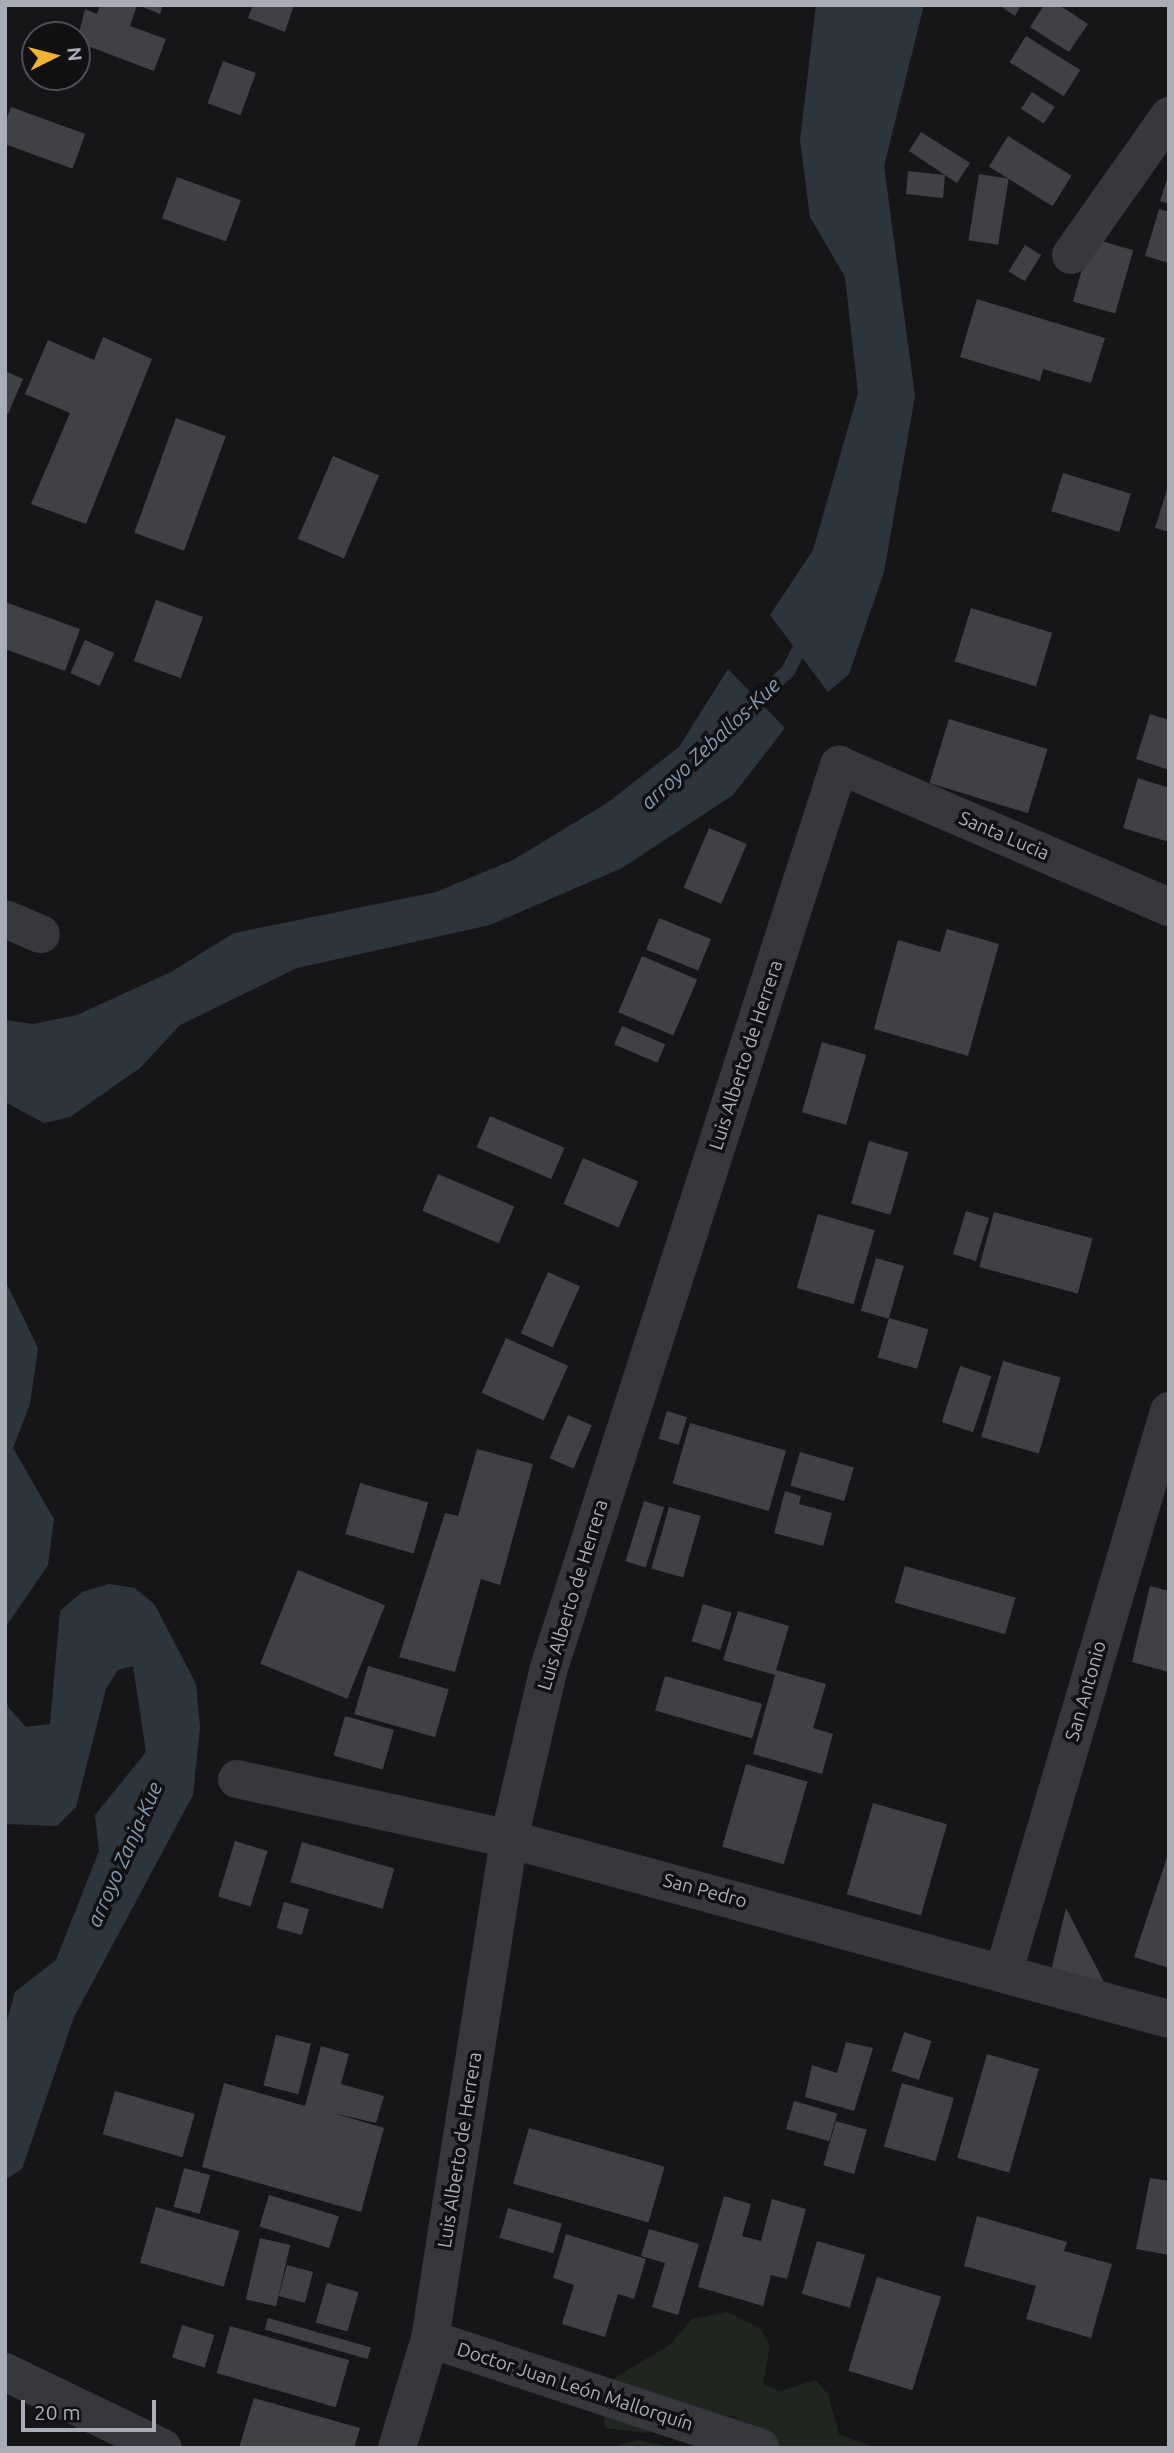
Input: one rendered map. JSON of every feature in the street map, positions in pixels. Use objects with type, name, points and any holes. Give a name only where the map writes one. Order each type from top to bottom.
[{"type":"street","points":[[1071,255],[1169,116]]},
{"type":"street","name":"Santa Lucia","points":[[839,765],[1169,907]]},
{"type":"street","name":"Luis Alberto de Herrera","points":[[397,2448],[430,2339],[509,1839],[548,1671],[839,765]]},
{"type":"street","points":[[5,919],[41,934]]},
{"type":"street","name":"San Antonio","points":[[1004,1971],[1169,1410]]},
{"type":"street","name":"San Pedro","points":[[237,1779],[509,1839],[1004,1971],[1169,2020]]},
{"type":"street","name":"Doctor Juan León Mallorquín","points":[[430,2339],[761,2448]]},
{"type":"street","points":[[5,2372],[163,2448]]},
{"type":"shaded area","points":[[728,2312],[761,2329],[770,2346],[763,2384],[781,2391],[815,2380],[828,2394],[839,2434],[876,2448],[749,2448],[735,2416],[698,2417],[644,2433],[605,2428],[603,2410],[616,2377],[670,2345],[692,2319]]},
{"type":"shaded area","points":[[637,2440],[676,2448],[610,2448]]},
{"type":"water","points":[[816,5],[924,5],[884,166],[915,396],[884,572],[849,674],[828,692],[770,615],[813,550],[858,393],[845,277],[810,217],[800,140]]},
{"type":"water","points":[[728,669],[785,728],[733,795],[622,868],[490,925],[297,968],[180,1025],[140,1068],[70,1117],[44,1123],[5,1102],[5,1020],[33,1024],[77,1015],[171,972],[234,933],[436,892],[513,860],[607,803],[679,747]]},
{"type":"water","points":[[5,1280],[38,1348],[30,1404],[13,1448],[54,1519],[48,1565],[5,1628]]},
{"type":"water","name":"arroyo Zanja-Kue","points":[[109,1584],[135,1588],[155,1605],[196,1684],[200,1727],[193,1795],[74,2017],[22,2169],[5,2180],[5,2027],[15,1992],[56,1960],[99,1851],[95,1815],[146,1752],[133,1666],[118,1670],[106,1689],[76,1807],[57,1826],[5,1824],[5,1691],[8,1707],[26,1727],[50,1724],[60,1611],[82,1592]]},
{"type":"building","points":[[100,5],[137,5],[130,26],[166,39],[154,71],[91,47],[91,21],[82,21],[85,9],[97,14]]},
{"type":"building","points":[[138,5],[163,5],[160,14]]},
{"type":"building","points":[[253,5],[294,5],[285,32],[248,18]]},
{"type":"building","points":[[999,5],[1021,5],[1015,16]]},
{"type":"building","points":[[1044,5],[1059,5],[1088,24],[1069,52],[1030,27]]},
{"type":"building","points":[[1026,36],[1080,70],[1064,96],[1010,62]]},
{"type":"building","points":[[223,61],[256,73],[240,115],[208,103]]},
{"type":"building","points":[[1032,92],[1055,107],[1044,123],[1021,109]]},
{"type":"building","points":[[11,107],[85,134],[73,169],[5,144],[5,123]]},
{"type":"building","points":[[921,132],[970,163],[957,183],[909,151]]},
{"type":"building","points":[[1008,136],[1072,176],[1053,206],[989,167]]},
{"type":"building","points":[[908,171],[945,175],[943,198],[906,194]]},
{"type":"building","points":[[1169,173],[1169,204],[1160,201]]},
{"type":"building","points":[[979,174],[1009,179],[998,245],[969,240]]},
{"type":"building","points":[[177,177],[241,200],[226,242],[162,218]]},
{"type":"building","points":[[1159,209],[1169,212],[1169,263],[1145,256]]},
{"type":"building","points":[[1091,238],[1133,250],[1115,314],[1073,301]]},
{"type":"building","points":[[1025,245],[1041,255],[1025,281],[1009,271]]},
{"type":"building","points":[[977,299],[1105,338],[1091,383],[1043,369],[1040,381],[960,357]]},
{"type":"building","points":[[103,337],[152,359],[86,524],[31,504],[70,413],[25,394],[48,340],[94,360]]},
{"type":"building","points":[[5,371],[23,379],[8,414],[5,412]]},
{"type":"building","points":[[176,418],[226,436],[184,551],[134,533]]},
{"type":"building","points":[[333,456],[379,476],[344,558],[298,539]]},
{"type":"building","points":[[1063,473],[1131,494],[1119,532],[1051,511]]},
{"type":"building","points":[[1169,486],[1169,532],[1155,528]]},
{"type":"building","points":[[156,600],[203,617],[181,678],[134,661]]},
{"type":"building","points":[[5,602],[80,629],[65,671],[5,649]]},
{"type":"building","points":[[971,608],[1052,633],[1036,686],[955,662]]},
{"type":"building","points":[[85,640],[114,653],[100,686],[70,673]]},
{"type":"building","points":[[1150,714],[1169,720],[1169,770],[1136,759]]},
{"type":"building","points":[[949,719],[1047,749],[1028,813],[929,783]]},
{"type":"building","points":[[1138,778],[1169,788],[1169,842],[1123,828]]},
{"type":"building","points":[[709,828],[747,844],[721,904],[684,888]]},
{"type":"building","points":[[659,918],[711,939],[698,971],[646,950]]},
{"type":"building","points":[[947,929],[999,944],[968,1056],[874,1029],[898,940],[940,952]]},
{"type":"building","points":[[642,956],[697,979],[673,1036],[618,1012]]},
{"type":"building","points":[[622,1026],[665,1044],[657,1063],[614,1044]]},
{"type":"building","points":[[822,1042],[866,1055],[846,1125],[802,1112]]},
{"type":"building","points":[[490,1116],[565,1148],[551,1179],[477,1147]]},
{"type":"building","points":[[869,1141],[908,1152],[890,1215],[851,1203]]},
{"type":"building","points":[[583,1158],[638,1181],[619,1227],[563,1204]]},
{"type":"building","points":[[438,1174],[514,1206],[499,1243],[422,1211]]},
{"type":"building","points":[[966,1211],[989,1218],[976,1261],[953,1254]]},
{"type":"building","points":[[994,1212],[1093,1238],[1078,1293],[979,1267]]},
{"type":"building","points":[[818,1214],[875,1230],[853,1304],[797,1288]]},
{"type":"building","points":[[876,1258],[904,1266],[889,1319],[861,1311]]},
{"type":"building","points":[[548,1272],[580,1286],[553,1347],[521,1333]]},
{"type":"building","points":[[889,1318],[928,1329],[917,1369],[878,1357]]},
{"type":"building","points":[[506,1338],[568,1366],[544,1420],[482,1393]]},
{"type":"building","points":[[1003,1361],[1061,1378],[1039,1453],[981,1437]]},
{"type":"building","points":[[960,1366],[991,1376],[973,1432],[942,1422]]},
{"type":"building","points":[[667,1411],[687,1417],[679,1445],[659,1439]]},
{"type":"building","points":[[568,1415],[592,1425],[574,1468],[550,1458]]},
{"type":"building","points":[[690,1423],[786,1451],[769,1511],[673,1484]]},
{"type":"building","points":[[477,1449],[533,1464],[500,1585],[481,1579],[455,1672],[399,1657],[445,1513],[458,1516]]},
{"type":"building","points":[[800,1452],[854,1467],[844,1501],[790,1486]]},
{"type":"building","points":[[360,1483],[428,1503],[414,1554],[345,1534]]},
{"type":"building","points":[[785,1491],[801,1496],[799,1504],[832,1513],[823,1546],[774,1533]]},
{"type":"building","points":[[644,1501],[664,1507],[646,1567],[626,1561]]},
{"type":"building","points":[[669,1507],[701,1516],[683,1578],[651,1569]]},
{"type":"building","points":[[905,1566],[1016,1598],[1005,1634],[895,1603]]},
{"type":"building","points":[[298,1570],[385,1605],[347,1699],[260,1664]]},
{"type":"building","points":[[1150,1586],[1169,1591],[1169,1672],[1132,1662]]},
{"type":"building","points":[[703,1604],[732,1613],[720,1650],[692,1641]]},
{"type":"building","points":[[738,1611],[789,1626],[776,1670],[826,1684],[813,1728],[833,1734],[822,1774],[753,1754],[775,1675],[723,1660]]},
{"type":"building","points":[[368,1666],[449,1689],[435,1737],[354,1714]]},
{"type":"building","points":[[665,1676],[762,1704],[752,1738],[655,1711]]},
{"type":"building","points":[[345,1716],[394,1730],[383,1769],[334,1755]]},
{"type":"building","points":[[746,1764],[808,1782],[784,1864],[722,1847]]},
{"type":"building","points":[[873,1803],[947,1824],[921,1916],[847,1894]]},
{"type":"building","points":[[235,1841],[268,1851],[251,1906],[218,1896]]},
{"type":"building","points":[[302,1842],[394,1868],[383,1909],[290,1882]]},
{"type":"building","points":[[1169,1851],[1169,1968],[1134,1957]]},
{"type":"building","points":[[284,1902],[309,1909],[302,1935],[277,1928]]},
{"type":"building","points":[[1066,1908],[1104,1982],[1049,1979]]},
{"type":"building","points":[[904,2032],[932,2041],[919,2080],[891,2071]]},
{"type":"building","points":[[276,2035],[311,2044],[298,2094],[263,2085]]},
{"type":"building","points":[[846,2042],[873,2048],[854,2111],[805,2097],[812,2065],[837,2073]]},
{"type":"building","points":[[321,2046],[349,2054],[341,2084],[384,2096],[376,2123],[333,2113],[384,2128],[361,2212],[202,2167],[224,2083],[305,2106]]},
{"type":"building","points":[[987,2054],[1039,2069],[1009,2173],[957,2158]]},
{"type":"building","points":[[902,2083],[954,2098],[936,2161],[884,2146]]},
{"type":"building","points":[[115,2091],[195,2114],[182,2157],[103,2134]]},
{"type":"building","points":[[794,2101],[837,2113],[829,2141],[786,2129]]},
{"type":"building","points":[[836,2121],[867,2130],[854,2174],[823,2165]]},
{"type":"building","points":[[529,2128],[665,2167],[649,2223],[513,2184]]},
{"type":"building","points":[[184,2168],[210,2175],[200,2214],[174,2207]]},
{"type":"building","points":[[1150,2178],[1169,2181],[1169,2255],[1136,2249]]},
{"type":"building","points":[[269,2195],[339,2216],[329,2248],[259,2227]]},
{"type":"building","points":[[724,2196],[751,2204],[742,2236],[761,2241],[772,2199],[806,2209],[787,2279],[771,2275],[763,2306],[698,2287]]},
{"type":"building","points":[[156,2207],[240,2231],[224,2287],[140,2263]]},
{"type":"building","points":[[508,2208],[562,2223],[553,2253],[499,2238]]},
{"type":"building","points":[[977,2216],[1067,2242],[1064,2251],[1112,2264],[1091,2338],[1026,2319],[1036,2286],[964,2266]]},
{"type":"building","points":[[649,2229],[699,2244],[678,2315],[652,2307],[665,2263],[641,2256]]},
{"type":"building","points":[[566,2234],[646,2259],[634,2299],[618,2294],[605,2337],[562,2324],[574,2285],[553,2278]]},
{"type":"building","points":[[260,2238],[290,2245],[276,2306],[246,2299]]},
{"type":"building","points":[[817,2241],[865,2255],[850,2308],[802,2294]]},
{"type":"building","points":[[287,2265],[313,2272],[305,2303],[279,2296]]},
{"type":"building","points":[[877,2277],[941,2297],[912,2390],[848,2371]]},
{"type":"building","points":[[327,2283],[359,2292],[347,2332],[316,2322]]},
{"type":"building","points":[[268,2318],[371,2347],[368,2359],[265,2330]]},
{"type":"building","points":[[182,2325],[215,2335],[205,2367],[172,2358]]},
{"type":"building","points":[[230,2326],[349,2360],[336,2407],[216,2373]]},
{"type":"building","points":[[254,2398],[360,2428],[354,2448],[239,2448]]},
{"type":"waterway","name":"arroyo Zeballos-Kue","points":[[745,711],[788,671],[806,636]]}]
